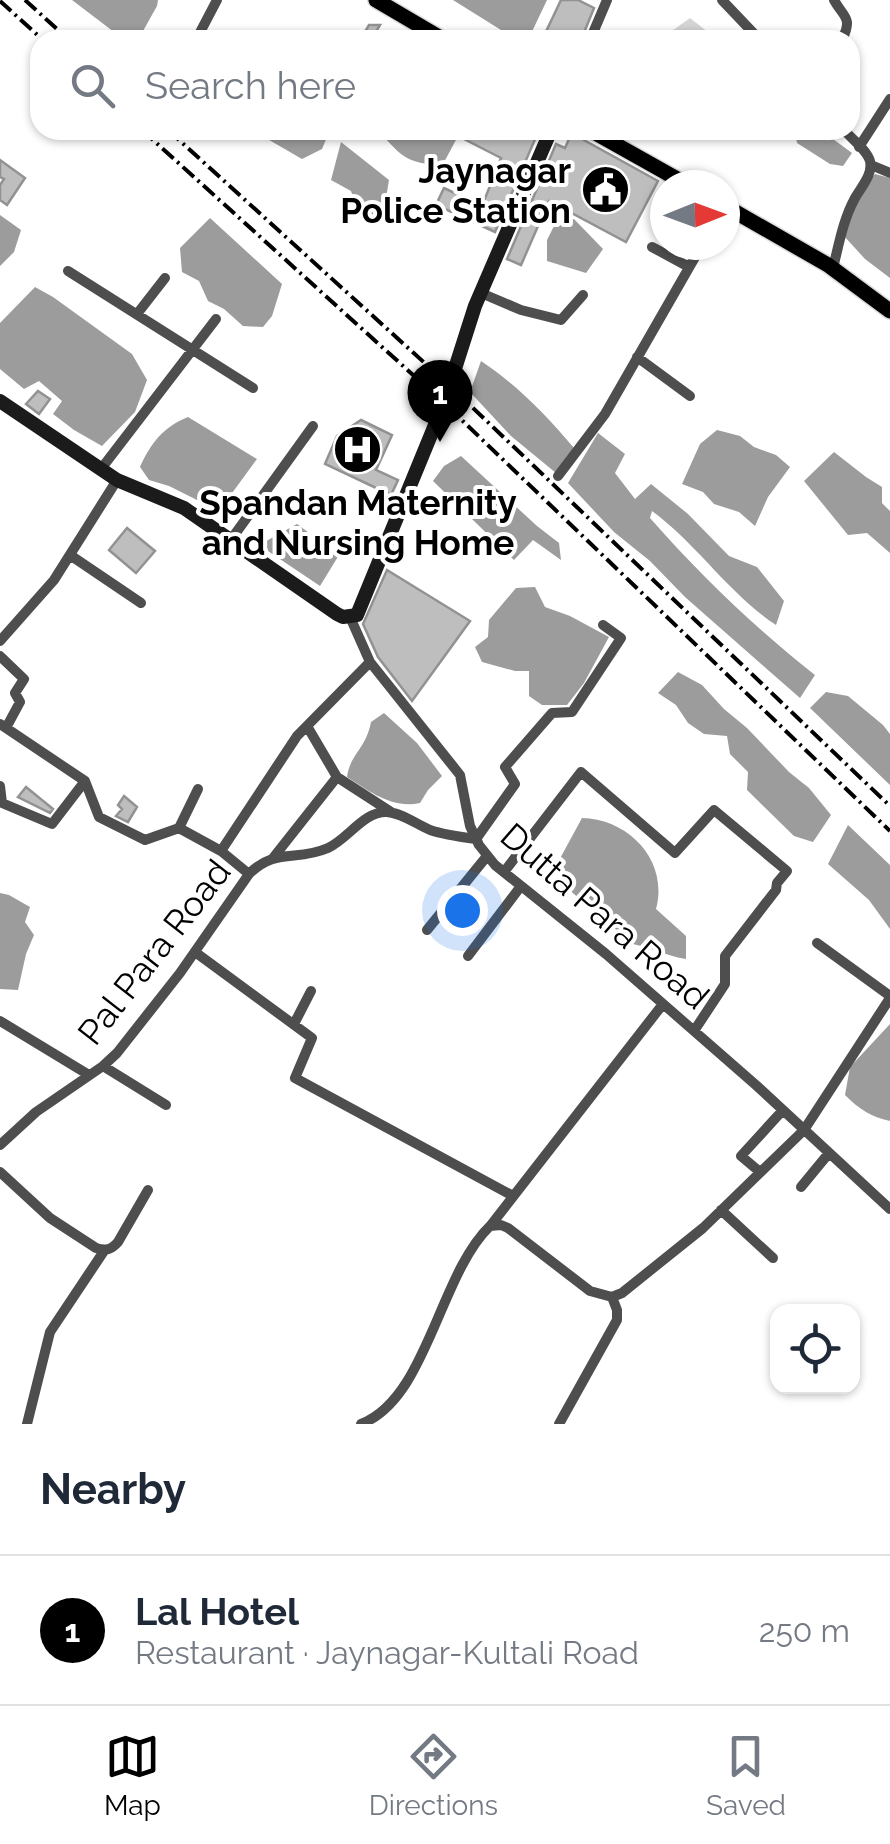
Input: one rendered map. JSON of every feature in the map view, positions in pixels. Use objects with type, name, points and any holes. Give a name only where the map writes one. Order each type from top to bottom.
[{"type":"main road","points":[[376,0],[427,30]]},
{"type":"main road","points":[[0,401],[117,480],[184,508],[336,614],[350,618],[360,609],[444,404],[480,293],[547,140]]},
{"type":"main road","points":[[608,140],[661,170]]},
{"type":"main road","points":[[740,215],[833,268],[890,311]]},
{"type":"street","points":[[201,30],[217,0]]},
{"type":"street","points":[[594,30],[608,0]]},
{"type":"street","points":[[722,0],[750,30]]},
{"type":"street","points":[[834,0],[845,12],[845,30]]},
{"type":"street","points":[[859,147],[890,100]]},
{"type":"street","points":[[833,268],[849,210],[871,165],[853,140]]},
{"type":"street","points":[[871,165],[890,173]]},
{"type":"street","points":[[675,260],[689,267]]},
{"type":"street","points":[[558,476],[605,414],[693,260]]},
{"type":"street","points":[[68,270],[253,388]]},
{"type":"street","points":[[137,314],[165,278]]},
{"type":"street","points":[[480,293],[521,310],[561,320],[583,295]]},
{"type":"street","points":[[101,469],[216,319]]},
{"type":"street","points":[[638,357],[690,396]]},
{"type":"street","points":[[230,541],[313,426]]},
{"type":"street","points":[[0,642],[54,580],[117,480]]},
{"type":"street","points":[[70,555],[141,604]]},
{"type":"street","name":"Dutta Para Road","points":[[350,618],[370,662],[460,775],[470,826],[488,856],[694,1031],[890,1210]]},
{"type":"street","points":[[306,726],[337,777],[392,812],[432,830],[476,839],[515,784],[504,767],[552,714],[572,712],[621,638],[603,625]]},
{"type":"street","points":[[0,656],[24,679],[15,693],[20,702],[3,726],[84,781],[99,817],[145,840],[179,828],[198,788]]},
{"type":"street","points":[[220,851],[297,736],[370,662]]},
{"type":"street","points":[[504,872],[581,772],[675,853],[714,810],[787,872],[725,956],[725,984],[694,1031]]},
{"type":"street","points":[[273,858],[337,777]]},
{"type":"street","points":[[0,786],[1,804],[52,824],[84,781]]},
{"type":"street","name":"Pal Para Road","points":[[0,1145],[36,1112],[116,1054],[261,862],[326,849],[372,816],[392,812]]},
{"type":"street","points":[[179,828],[220,851],[249,874]]},
{"type":"street","points":[[426,930],[488,856]]},
{"type":"street","points":[[468,956],[521,886]]},
{"type":"street","points":[[490,1226],[508,1228],[601,1296],[622,1293],[703,1228],[804,1130],[886,1010],[890,997],[817,943]]},
{"type":"street","points":[[195,952],[312,1038],[295,1078],[513,1196]]},
{"type":"street","points":[[294,1024],[311,991]]},
{"type":"street","points":[[361,1424],[391,1406],[406,1384],[469,1254],[663,1004]]},
{"type":"street","points":[[0,1021],[89,1075]]},
{"type":"street","points":[[104,1066],[166,1105]]},
{"type":"street","points":[[760,1172],[741,1156],[783,1110]]},
{"type":"street","points":[[801,1187],[829,1153]]},
{"type":"street","points":[[0,1172],[50,1218],[104,1250],[112,1249],[118,1242],[148,1190]]},
{"type":"street","points":[[721,1210],[773,1258]]},
{"type":"street","points":[[27,1424],[50,1332],[104,1250]]},
{"type":"street","points":[[559,1424],[616,1320],[612,1296]]},
{"type":"shaded area","points":[[72,0],[158,0],[144,30],[111,30]]},
{"type":"shaded area","points":[[453,0],[547,0],[533,30],[501,30]]},
{"type":"shaded area","points":[[690,18],[705,30],[673,30]]},
{"type":"shaded area","points":[[269,140],[326,140],[322,149],[302,159]]},
{"type":"shaded area","points":[[386,140],[456,140],[442,166],[405,157]]},
{"type":"shaded area","points":[[797,140],[834,140],[852,153],[843,166],[830,164]]},
{"type":"shaded area","points":[[341,142],[389,180],[383,216],[358,212],[351,191],[331,180]]},
{"type":"shaded area","points":[[875,174],[890,178],[890,278],[844,236],[864,185]]},
{"type":"shaded area","points":[[0,215],[21,230],[14,252],[0,266]]},
{"type":"shaded area","points":[[210,218],[282,284],[272,316],[263,327],[243,326],[208,301],[199,281],[182,272],[180,248]]},
{"type":"shaded area","points":[[574,219],[603,249],[586,273],[547,261],[547,240],[555,224]]},
{"type":"shaded area","points":[[35,287],[132,354],[147,380],[135,412],[102,446],[53,414],[62,401],[39,381],[24,389],[0,369],[0,323]]},
{"type":"shaded area","points":[[481,361],[530,401],[574,448],[556,473],[511,436],[470,392]]},
{"type":"shaded area","points":[[188,417],[257,459],[219,511],[149,480],[140,467],[159,437]]},
{"type":"shaded area","points":[[717,430],[740,436],[790,467],[768,497],[755,526],[739,512],[714,504],[703,492],[682,484],[700,444]]},
{"type":"shaded area","points":[[598,433],[625,454],[615,473],[635,499],[651,484],[688,514],[729,556],[757,567],[784,601],[776,625],[743,599],[652,511],[650,518],[708,580],[815,675],[800,698],[614,532],[568,483]]},
{"type":"shaded area","points":[[834,452],[882,487],[882,503],[890,511],[890,553],[867,533],[848,535],[804,481]]},
{"type":"shaded area","points":[[461,456],[559,543],[561,560],[533,540],[514,560],[433,481],[444,466]]},
{"type":"shaded area","points":[[297,524],[339,555],[320,586],[259,545]]},
{"type":"shaded area","points":[[535,587],[545,607],[609,637],[567,705],[542,705],[529,696],[529,671],[482,662],[475,647],[488,637],[489,620],[516,588]]},
{"type":"shaded area","points":[[678,672],[702,685],[809,788],[831,815],[813,842],[794,836],[747,790],[748,772],[730,754],[727,736],[704,734],[688,723],[676,705],[658,693]]},
{"type":"shaded area","points":[[826,692],[848,696],[890,734],[890,785],[810,708]]},
{"type":"shaded area","points":[[384,713],[417,743],[442,776],[420,803],[390,801],[347,777],[371,722]]},
{"type":"shaded area","points":[[582,818],[615,826],[642,846],[657,875],[656,909],[686,936],[686,959],[633,944],[561,883],[557,864]]},
{"type":"shaded area","points":[[848,825],[890,865],[890,929],[869,900],[828,864]]},
{"type":"shaded area","points":[[0,893],[30,907],[25,922],[34,935],[18,990],[0,989]]},
{"type":"shaded area","points":[[890,1024],[890,1121],[866,1112],[845,1095],[850,1067]]},
{"type":"building","points":[[561,0],[578,0],[594,8],[585,30],[547,30]]},
{"type":"building","points":[[466,140],[535,140],[495,232],[436,205],[444,188],[482,206],[501,158]]},
{"type":"building","name":"Jaynagar Police Station","points":[[569,140],[584,140],[650,177],[650,196],[626,242],[549,201],[521,265],[507,259],[556,144],[565,148]]},
{"type":"building","points":[[0,160],[25,178],[7,205],[0,200],[4,179],[0,177]]},
{"type":"building","points":[[38,391],[50,399],[39,414],[26,404]]},
{"type":"building","name":"Spandan Maternity and Nursing Home","points":[[361,420],[392,435],[376,470],[398,480],[391,495],[325,464],[337,436]]},
{"type":"building","points":[[127,528],[155,551],[136,573],[109,550]]},
{"type":"building","points":[[387,570],[470,621],[412,701],[378,657],[363,624]]},
{"type":"building","points":[[26,787],[53,809],[50,813],[18,797]]},
{"type":"building","points":[[124,796],[137,807],[128,822],[116,816]]},
{"type":"railway","points":[[25,0],[58,30]]},
{"type":"railway","points":[[0,1],[32,30]]},
{"type":"railway","points":[[153,140],[444,403],[890,831]]},
{"type":"railway","points":[[179,140],[450,386],[890,806]]},
{"type":"place","name":"Jaynagar Police Station","points":[[606,190]]},
{"type":"place","name":"Lal Hotel","points":[[440,442]]},
{"type":"place","name":"Spandan Maternity and Nursing Home","points":[[358,450]]}]
